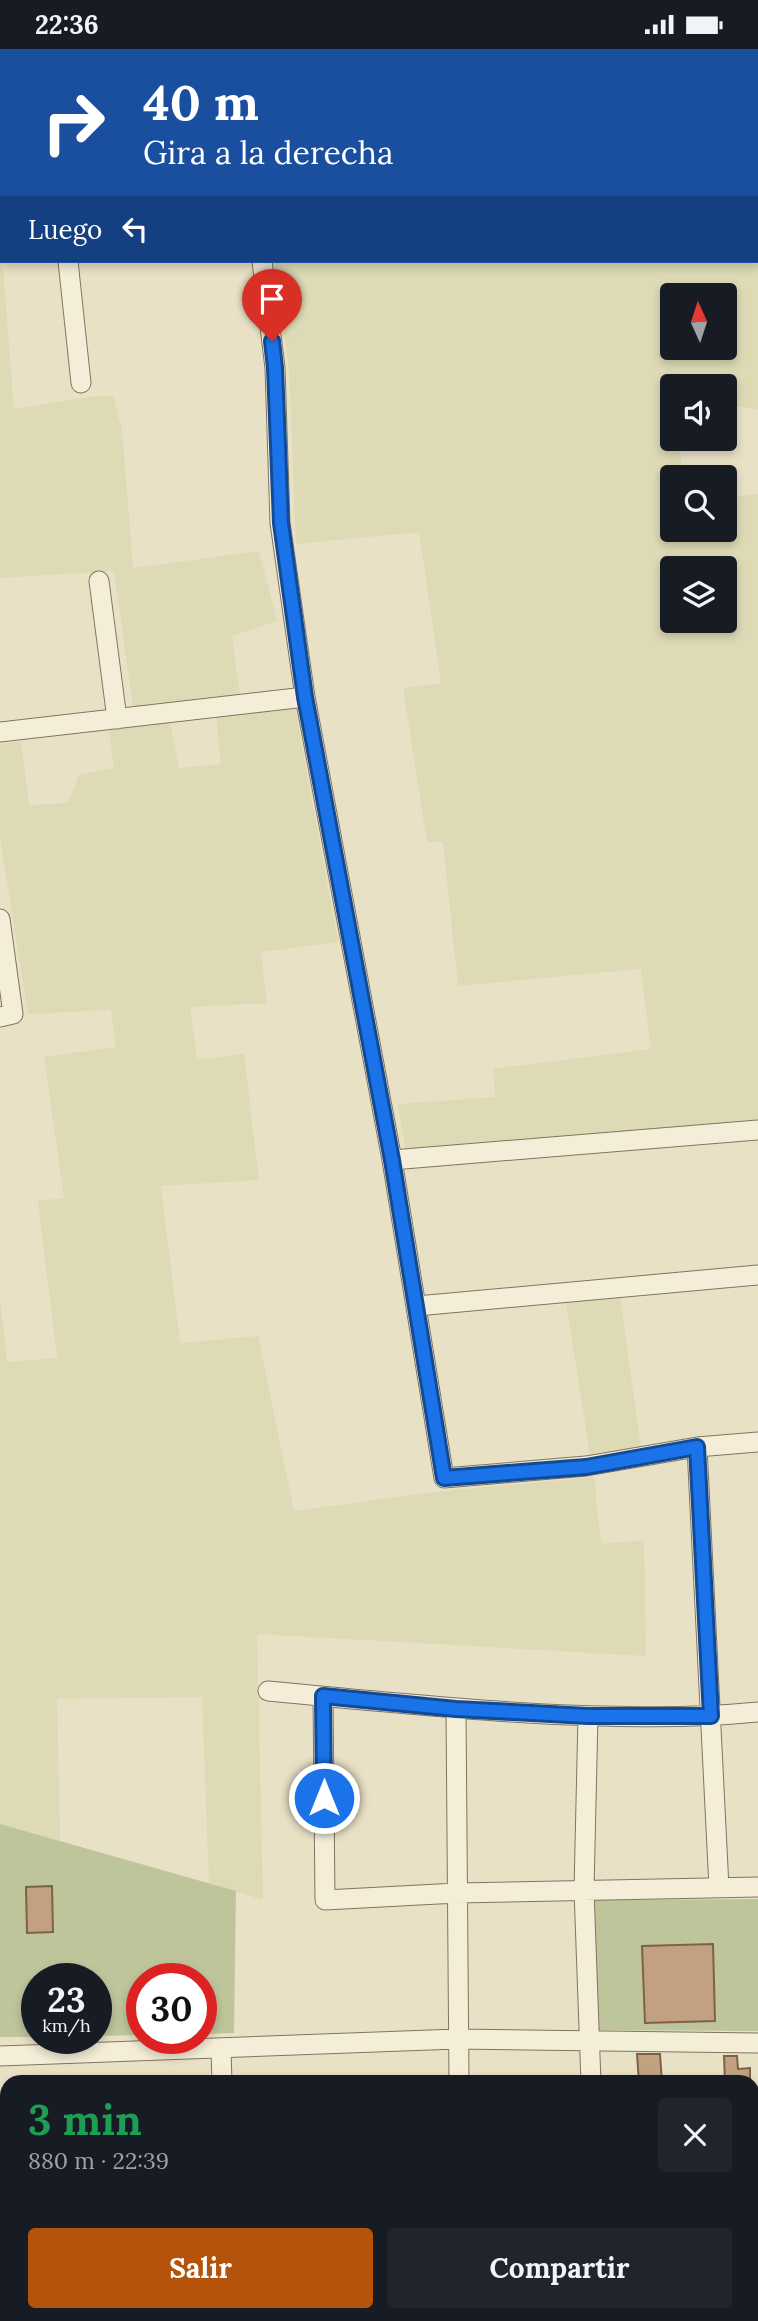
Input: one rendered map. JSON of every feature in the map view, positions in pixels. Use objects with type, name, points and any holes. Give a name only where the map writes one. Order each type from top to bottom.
[{"type":"street","points":[[68,263],[81,383]]},
{"type":"street","points":[[262,263],[275,368],[281,523],[305,697],[392,1160],[444,1478],[586,1467],[697,1447],[758,1442]]},
{"type":"street","points":[[99,581],[117,719]]},
{"type":"street","points":[[0,732],[305,697]]},
{"type":"street","points":[[0,919],[13,1014],[0,1017]]},
{"type":"street","points":[[392,1160],[758,1130]]},
{"type":"street","points":[[417,1306],[758,1275]]},
{"type":"street","points":[[697,1447],[719,1888]]},
{"type":"street","points":[[268,1691],[456,1709],[588,1716],[711,1716],[758,1711]]},
{"type":"street","points":[[323,1696],[325,1900],[457,1893],[758,1887]]},
{"type":"street","points":[[456,1709],[459,2075]]},
{"type":"street","points":[[588,1716],[584,1890],[591,2075]]},
{"type":"street","points":[[0,2056],[457,2039],[758,2043]]},
{"type":"street","points":[[220,2049],[222,2075]]},
{"type":"shaded area","points":[[0,263],[3,263],[14,409],[96,396],[113,396],[122,429],[133,568],[259,551],[277,621],[232,636],[240,695],[133,707],[114,571],[0,578]]},
{"type":"shaded area","points":[[274,263],[758,263],[758,410],[737,406],[737,374],[660,374],[660,451],[680,451],[682,465],[660,465],[660,542],[737,542],[737,497],[758,494],[758,1122],[405,1149],[398,1104],[495,1097],[493,1069],[651,1049],[641,969],[458,986],[443,842],[427,842],[403,688],[441,683],[419,532],[296,544],[289,369]]},
{"type":"shaded area","points":[[295,708],[338,942],[261,952],[267,1003],[190,1007],[197,1060],[244,1054],[259,1180],[161,1186],[180,1343],[258,1336],[294,1511],[433,1492],[594,1477],[601,1544],[644,1540],[646,1656],[257,1634],[263,1900],[209,1883],[202,1697],[57,1699],[60,1841],[0,1824],[0,1300],[7,1362],[57,1358],[38,1201],[64,1198],[44,1057],[116,1047],[111,1010],[28,1014],[0,838],[0,744],[21,742],[29,805],[68,803],[79,775],[114,768],[109,730],[170,721],[179,768],[221,764],[216,716]]},
{"type":"shaded area","points":[[620,1297],[641,1448],[590,1455],[566,1302]]},
{"type":"green space","points":[[0,1824],[236,1891],[234,2033],[217,2034],[217,1963],[126,1963],[126,2035],[112,2036],[112,1963],[21,1963],[21,2037],[0,2037]]},
{"type":"green space","points":[[758,1899],[758,2031],[596,2030],[593,1900]]},
{"type":"building","points":[[52,1886],[53,1932],[27,1933],[26,1887]]},
{"type":"building","points":[[713,1944],[715,2021],[645,2023],[642,1946]]},
{"type":"building","points":[[637,2054],[660,2054],[661,2075],[638,2075]]},
{"type":"building","points":[[724,2056],[737,2056],[738,2069],[750,2068],[750,2075],[725,2075]]},
{"type":"route","points":[[272,341],[281,523],[305,697],[392,1160],[444,1478],[586,1467],[697,1447],[711,1716],[588,1716],[456,1709],[323,1696],[324,1798]]}]
